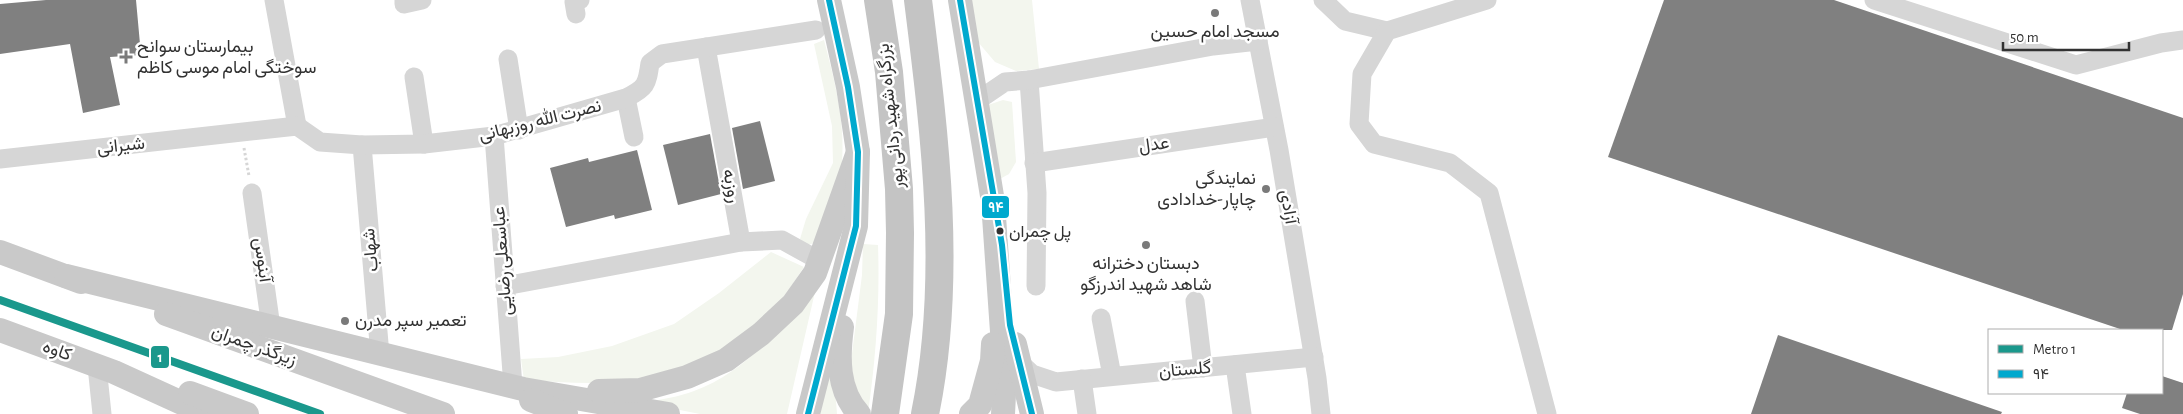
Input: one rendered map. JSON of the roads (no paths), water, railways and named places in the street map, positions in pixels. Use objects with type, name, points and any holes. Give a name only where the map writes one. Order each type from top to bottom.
[{"type":"highway","name":"بزرگراه شهید ردانی پور","points":[[878,0],[890,82],[899,189],[900,233],[898,314],[885,414]]},
{"type":"highway","points":[[918,0],[934,137],[938,227],[938,314],[925,414]]},
{"type":"main road","points":[[829,0],[848,87],[858,152],[856,226],[839,352],[841,381],[850,405],[859,414]]},
{"type":"main road","points":[[960,0],[993,202],[1002,244],[1010,325],[1031,411]]},
{"type":"main road","points":[[518,387],[597,391],[640,390],[687,378],[726,360],[761,334],[793,304],[815,273],[858,152]]},
{"type":"main road","points":[[972,414],[980,405],[992,361],[993,202]]},
{"type":"main road","points":[[993,202],[1005,375],[1004,414]]},
{"type":"main road","points":[[808,414],[856,226]]},
{"type":"main road","points":[[0,252],[66,276],[380,355],[518,387],[668,414]]},
{"type":"main road","name":"زیرگذر چمران","points":[[66,276],[443,414]]},
{"type":"main road","name":"کاوه","points":[[0,330],[105,369]]},
{"type":"main road","points":[[105,369],[206,414]]},
{"type":"main road","points":[[105,369],[160,383],[247,414]]},
{"type":"main road","points":[[457,372],[566,414]]},
{"type":"street","points":[[274,0],[297,126]]},
{"type":"street","points":[[404,0],[404,4],[422,0]]},
{"type":"street","name":"آزادی","points":[[1250,0],[1314,357],[1321,414]]},
{"type":"street","points":[[1323,0],[1345,21],[1387,31],[1487,0]]},
{"type":"street","points":[[1874,0],[2076,64],[2162,43],[2183,40]]},
{"type":"street","name":"نصرت الله روزبهانی","points":[[297,126],[320,142],[362,145],[424,144],[494,136],[626,98],[642,90],[648,77],[650,64],[662,54],[816,30]]},
{"type":"street","points":[[1387,31],[1362,74],[1359,124],[1374,144],[1450,163],[1490,193],[1547,414]]},
{"type":"street","points":[[971,68],[1004,82],[1029,80],[1078,61],[1258,40]]},
{"type":"street","name":"روزبه","points":[[706,47],[741,242]]},
{"type":"street","points":[[508,59],[519,130]]},
{"type":"street","points":[[414,77],[424,144]]},
{"type":"street","points":[[1029,80],[1037,194],[1036,286]]},
{"type":"street","points":[[977,100],[1004,82]]},
{"type":"street","points":[[626,98],[634,137]]},
{"type":"street","name":"شیرانی","points":[[0,159],[297,126]]},
{"type":"street","name":"عدل","points":[[1034,163],[1274,127]]},
{"type":"street","name":"عباسعلی رضایی","points":[[494,136],[505,286],[518,387]]},
{"type":"street","name":"شهاب","points":[[362,145],[380,355]]},
{"type":"street","name":"آبنوس","points":[[252,193],[271,327]]},
{"type":"street","points":[[505,286],[741,242],[782,240],[820,261]]},
{"type":"street","points":[[1195,301],[1203,368]]},
{"type":"street","points":[[1101,318],[1112,376]]},
{"type":"street","name":"گلستان","points":[[1056,382],[1314,357]]},
{"type":"street","points":[[1018,361],[1032,374],[1056,382]]},
{"type":"street","points":[[1235,365],[1242,414]]},
{"type":"street","points":[[102,414],[105,369]]},
{"type":"street","points":[[1082,379],[1087,414]]},
{"type":"street","points":[[1031,411],[1041,393],[1056,382]]},
{"type":"metro line","name":"1","points":[[0,300],[320,414]]},
{"type":"place","name":"مسجد امام حسین","points":[[1215,13]]},
{"type":"place","name":"بیمارستان سوانح سوختگی امام موسی کاظم","points":[[126,57]]},
{"type":"place","name":"نمایندگی چاپار-خدادادی","points":[[1266,189]]},
{"type":"place","name":"پل چمران","points":[[1000,231]]},
{"type":"place","name":"دبستان دخترانه شاهد شهید اندرزگو","points":[[1146,245]]},
{"type":"place","name":"تعمیر سپر مدرن","points":[[345,321]]}]
